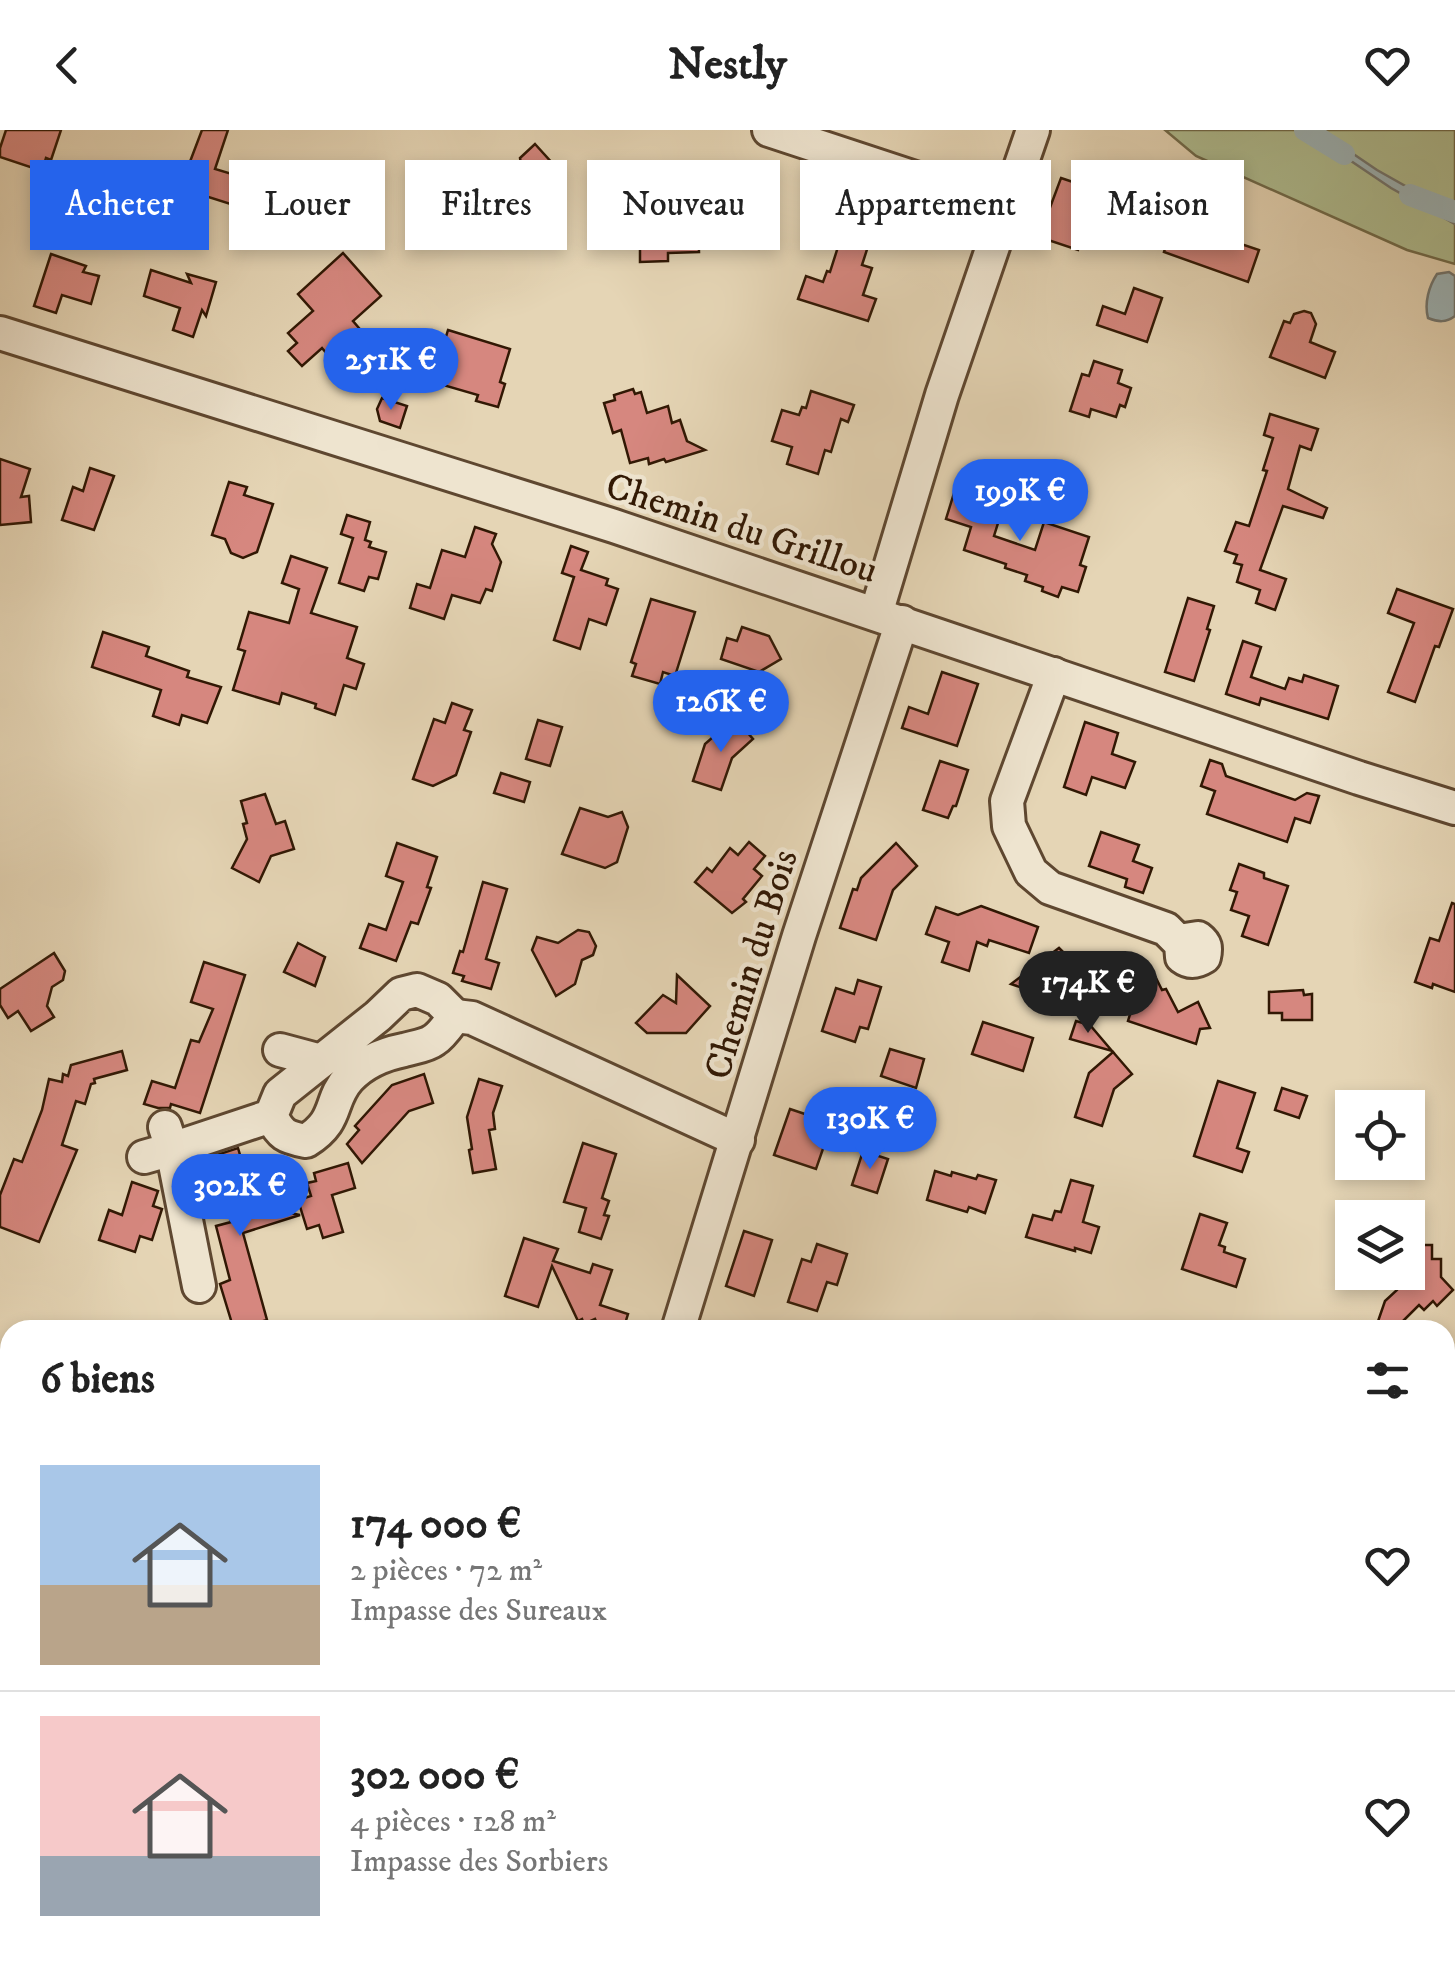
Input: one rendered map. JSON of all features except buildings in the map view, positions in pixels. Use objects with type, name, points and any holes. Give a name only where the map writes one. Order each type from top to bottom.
[{"type":"street","points":[[769,130],[860,160]]},
{"type":"street","name":"Chemin du Bois","points":[[1023,160],[1033,130]]},
{"type":"street","name":"Chemin du Bois","points":[[681,1320],[800,936],[889,618],[942,394],[992,250]]},
{"type":"street","name":"Chemin du Grillou","points":[[0,333],[586,516],[1455,808]]},
{"type":"street","points":[[1054,674],[1007,801],[1009,826],[1031,872],[1050,888],[1166,930],[1181,944]]},
{"type":"street","points":[[271,1116],[280,1094],[401,994],[417,990],[438,999],[455,1016],[472,1018],[738,1140]]},
{"type":"street","points":[[271,1116],[280,1132],[306,1141],[320,1132],[333,1115],[347,1080],[368,1062],[435,1040],[455,1016]]},
{"type":"street","points":[[280,1050],[322,1062]]},
{"type":"street","points":[[199,1286],[160,1144],[271,1116]]},
{"type":"green space","points":[[1165,130],[1455,130],[1455,264],[1407,250],[1244,177],[1244,160],[1205,160]]},
{"type":"water","points":[[1305,130],[1318,130],[1377,170],[1455,214],[1455,224],[1391,188]]},
{"type":"water","points":[[1449,272],[1455,276],[1455,316],[1442,321],[1428,318],[1432,284],[1437,274]]},
{"type":"waterway","points":[[1305,130],[1344,154]]},
{"type":"waterway","points":[[1410,195],[1455,212]]}]
